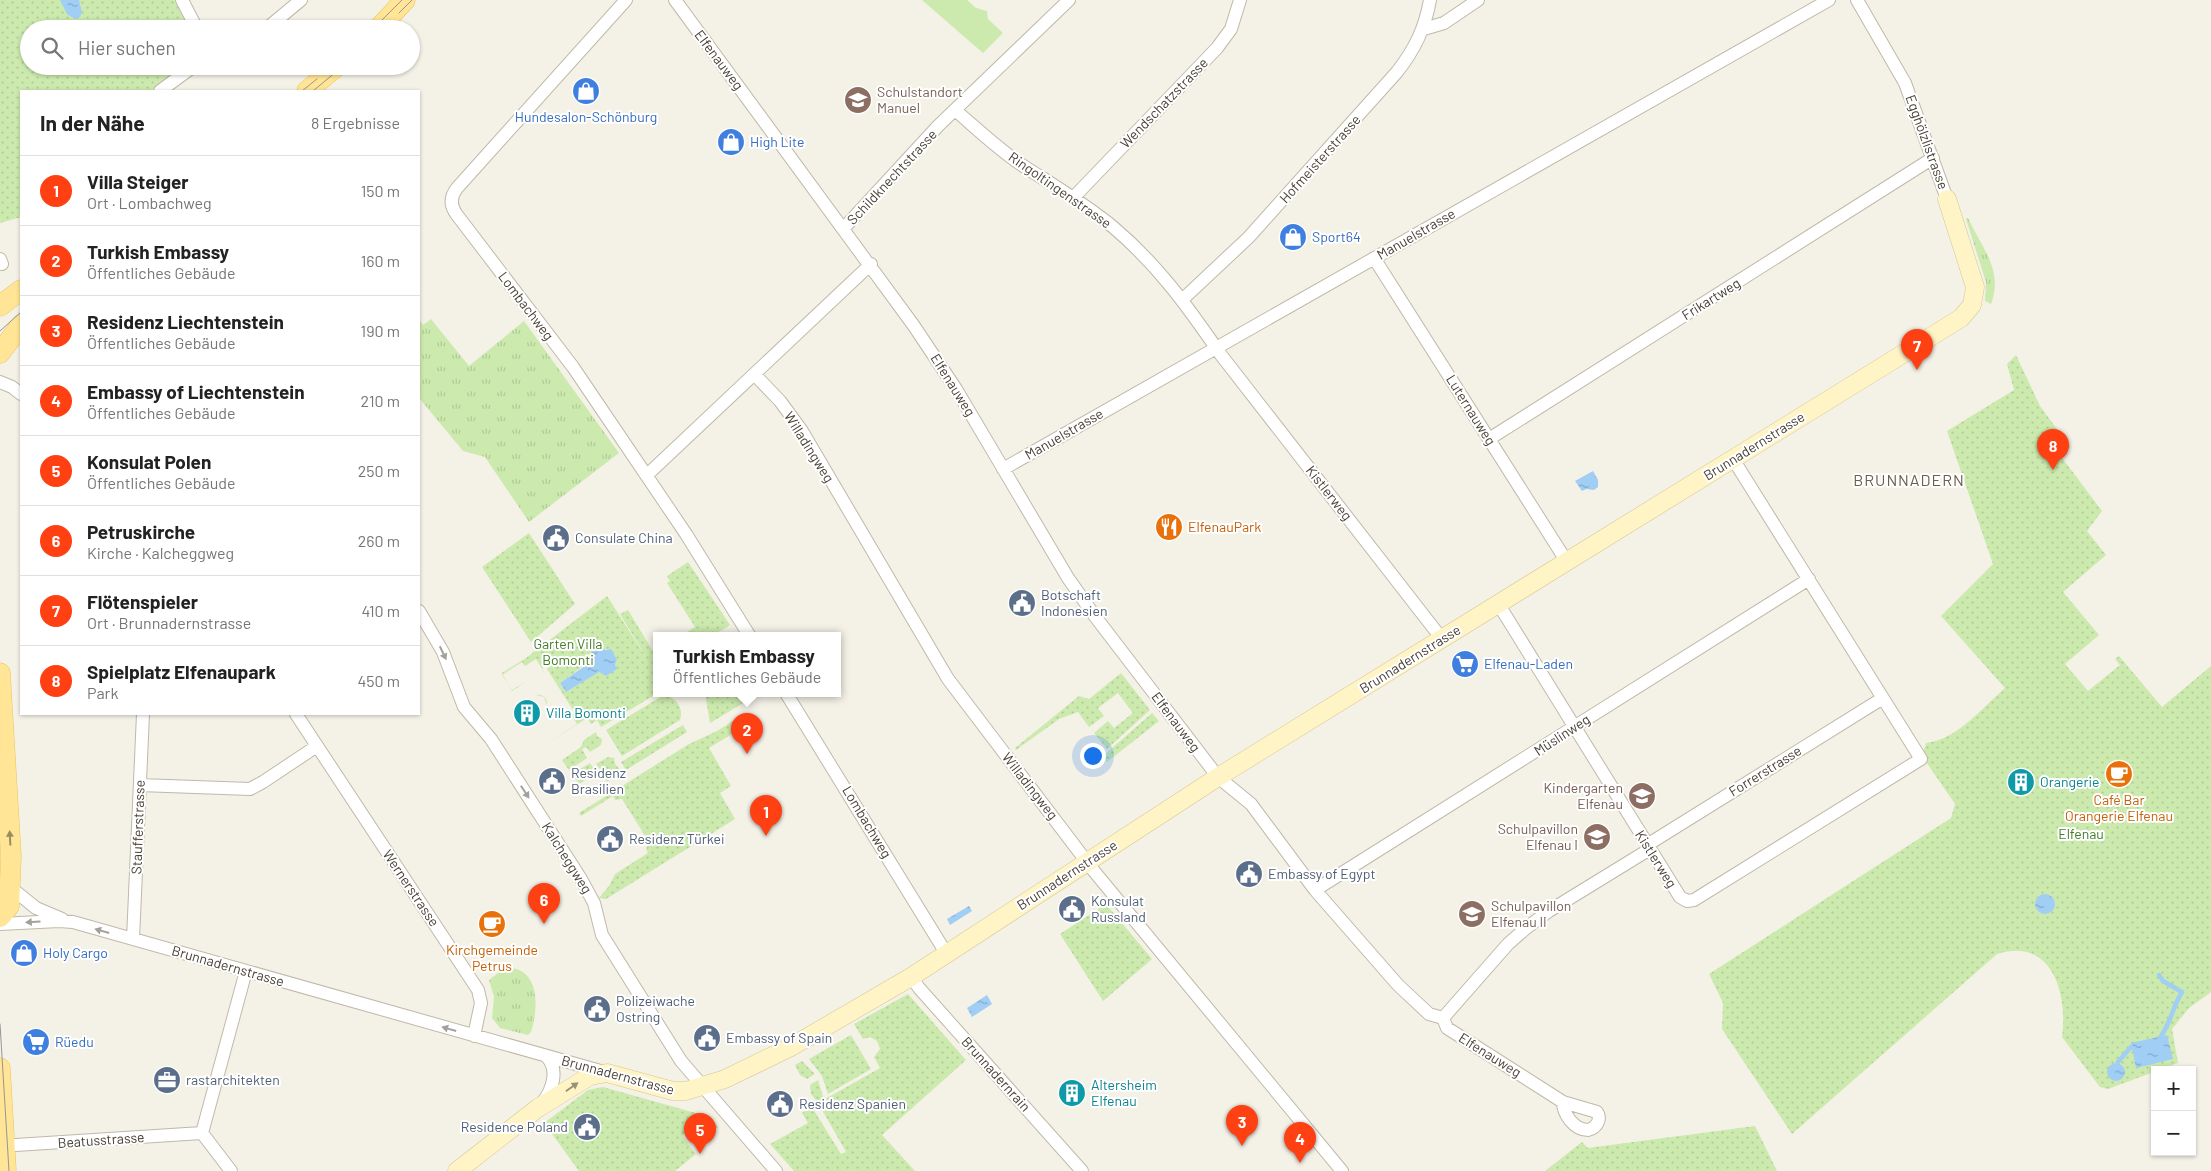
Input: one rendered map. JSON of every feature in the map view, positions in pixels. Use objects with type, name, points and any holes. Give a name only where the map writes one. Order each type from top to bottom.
[{"type":"main road","points":[[386,20],[405,0]]},
{"type":"main road","points":[[308,90],[326,75]]},
{"type":"main road","points":[[0,306],[20,291]]},
{"type":"main road","points":[[0,353],[20,326]]},
{"type":"main road","points":[[0,673],[10,842],[9,906],[0,917]]},
{"type":"main road","points":[[0,1068],[2,1146],[6,1171]]},
{"type":"street","points":[[182,0],[192,20]]},
{"type":"street","points":[[277,20],[301,0]]},
{"type":"street","name":"Lombachweg","points":[[626,0],[457,188],[451,201],[454,211],[572,367],[647,475],[747,632]]},
{"type":"street","name":"Elfenauweg","points":[[675,0],[871,264],[932,351],[1081,598],[1218,777],[1251,804],[1315,890],[1404,991],[1429,1014],[1444,1018],[1447,1028],[1563,1102]]},
{"type":"street","name":"Schildknechtstrasse","points":[[844,228],[954,110],[1069,0]]},
{"type":"street","name":"Wendschatzstrasse","points":[[1074,198],[1221,43],[1231,29],[1240,0]]},
{"type":"street","name":"Hofmeisterstrasse","points":[[1182,299],[1249,237],[1364,110],[1413,52],[1424,29],[1430,0]]},
{"type":"street","points":[[1424,29],[1444,23],[1478,0]]},
{"type":"street","name":"Manuelstrasse","points":[[1003,469],[1829,0]]},
{"type":"street","name":"Egghölzlistrasse","points":[[1857,0],[1905,82],[1947,199],[1974,281],[1976,293]]},
{"type":"street","points":[[161,90],[182,75]]},
{"type":"street","name":"Ringoltingenstrasse","points":[[954,110],[1017,161],[1074,198],[1130,243],[1182,299],[1215,347]]},
{"type":"street","name":"Frikartweg","points":[[1489,439],[1933,158]]},
{"type":"street","name":"Luternauweg","points":[[1374,258],[1567,562]]},
{"type":"street","points":[[647,475],[871,264]]},
{"type":"street","name":"Brunnadernstrasse","points":[[10,887],[36,908],[66,921],[673,1091],[686,1091],[702,1087],[789,1048],[911,977],[1218,777],[1961,318],[1971,307],[1976,293]]},
{"type":"street","name":"Kistlerweg","points":[[1215,347],[1442,639]]},
{"type":"street","name":"Willadingweg","points":[[755,374],[780,401],[802,431],[948,679],[1087,861],[1342,1171]]},
{"type":"street","points":[[0,382],[9,385],[20,393]]},
{"type":"street","points":[[1733,459],[1883,698]]},
{"type":"street","name":"Müslinweg","points":[[1315,890],[1809,580]]},
{"type":"street","name":"Kistlerweg","points":[[1499,605],[1680,897],[1687,901],[1694,900],[1921,759],[1883,698]]},
{"type":"street","name":"Kalcheggweg","points":[[420,613],[443,652],[464,707],[495,746],[581,879],[592,900],[602,935],[681,1061],[776,1171]]},
{"type":"street","name":"Lombachweg","points":[[788,697],[946,954]]},
{"type":"street","name":"Forrerstrasse","points":[[1444,1018],[1508,944],[1530,925],[1883,698]]},
{"type":"street","name":"Staufferstrasse","points":[[134,939],[143,715]]},
{"type":"street","name":"Wernerstrasse","points":[[297,715],[478,990],[481,1003],[474,1036]]},
{"type":"street","points":[[140,785],[250,788],[263,782],[318,746]]},
{"type":"street","name":"Brunnadernstrasse","points":[[0,924],[66,921]]},
{"type":"street","points":[[231,1171],[202,1132],[246,971]]},
{"type":"street","name":"Brunnadernrain","points":[[911,977],[1082,1171]]},
{"type":"street","points":[[538,1108],[550,1092],[554,1079],[552,1063],[546,1056]]},
{"type":"street","points":[[457,1171],[538,1108],[586,1078],[607,1073]]},
{"type":"street","name":"Beatusstrasse","points":[[2,1146],[202,1132]]},
{"type":"green space","points":[[0,0],[174,0],[185,20],[20,20],[20,75],[172,75],[152,90],[20,90],[20,217],[0,223]]},
{"type":"green space","points":[[922,0],[967,0],[976,8],[987,11],[988,19],[1003,33],[983,53]]},
{"type":"green space","points":[[1968,218],[1993,269],[1995,280],[1991,304],[1985,301],[1986,282],[1966,219]]},
{"type":"green space","points":[[431,319],[469,366],[524,321],[619,453],[529,522],[485,457],[463,451],[420,399],[420,320],[423,325]]},
{"type":"green space","name":"Elfenau","points":[[2016,355],[2040,406],[2070,447],[2060,455],[2102,511],[2087,531],[2106,555],[2063,592],[2099,635],[2065,664],[2088,691],[2120,665],[2115,659],[2119,656],[2162,707],[2211,666],[2211,992],[2189,1008],[2172,1029],[2178,1063],[2170,1066],[2151,1066],[2151,1073],[2108,1089],[2100,1087],[2062,1037],[2062,1003],[2059,987],[2043,961],[2031,953],[2016,951],[1997,954],[1792,1134],[1722,1029],[1723,1003],[1709,974],[1951,818],[1955,804],[1922,756],[1926,743],[1937,741],[1959,729],[2005,688],[1941,616],[1993,564],[1947,431],[2014,390],[2007,364]]},
{"type":"green space","points":[[529,533],[575,604],[531,642],[482,567]]},
{"type":"green space","points":[[688,562],[730,625],[719,632],[687,632],[695,627],[667,583],[670,581],[667,576]]},
{"type":"green space","name":"Garten Villa Bomonti","points":[[607,596],[649,662],[620,614],[628,610],[653,651],[653,696],[601,727],[597,720],[591,724],[587,718],[547,744],[577,724],[568,709],[572,715],[579,710],[578,707],[573,710],[547,669],[551,666],[549,663],[542,668],[545,674],[536,659],[525,666],[522,662],[502,673],[526,658]],"holes":[[[606,649],[611,650],[617,660],[615,665],[603,672],[600,671],[566,692],[560,683]]]},
{"type":"green space","points":[[1121,673],[1150,710],[1107,749],[1094,733],[1108,721],[1114,728],[1133,713],[1118,693],[1098,708],[1104,716],[1089,727],[1078,712],[1059,719],[1016,750],[1015,748],[1079,696],[1089,699]]},
{"type":"green space","points":[[661,697],[672,698],[680,707],[680,720],[622,756],[606,730]]},
{"type":"green space","points":[[706,697],[753,697],[710,723]]},
{"type":"green space","points":[[1152,713],[1159,721],[1107,762],[1103,756]]},
{"type":"green space","points":[[744,714],[750,723],[709,748],[731,786],[720,793],[735,819],[606,899],[599,898],[609,886],[615,874],[648,853],[646,849],[649,842],[622,799],[615,800],[613,796],[581,816],[579,813],[689,744],[717,731]]},
{"type":"green space","points":[[683,725],[687,732],[626,770],[621,762]]},
{"type":"green space","points":[[596,732],[597,736],[602,739],[601,745],[590,752],[586,747],[582,749],[587,758],[569,770],[562,760],[581,747],[584,740]]},
{"type":"green space","points":[[608,757],[614,758],[615,764],[622,772],[607,782],[603,776],[596,773],[579,784],[572,774],[590,763],[596,772],[600,769],[596,764]]},
{"type":"green space","points":[[1106,904],[1152,959],[1103,1001],[1060,934]]},
{"type":"green space","points":[[509,968],[519,970],[527,975],[535,992],[535,1013],[531,1032],[528,1035],[500,1028],[492,1018],[494,997],[489,980],[502,970]]},
{"type":"green space","points":[[908,994],[966,1060],[882,1135],[915,1171],[794,1171],[770,1144],[808,1123],[802,1113],[805,1111],[807,1104],[810,1104],[841,1154],[846,1152],[821,1108],[827,1098],[880,1068],[874,1057],[880,1049],[877,1041],[870,1037],[863,1039],[854,1024]]},
{"type":"green space","points":[[851,1035],[871,1069],[828,1094],[822,1076],[809,1059]]},
{"type":"green space","points":[[802,1061],[815,1074],[807,1079],[800,1075],[795,1065]]},
{"type":"green space","points":[[818,1080],[824,1100],[820,1106],[816,1105],[818,1103],[811,1094],[810,1085]]},
{"type":"green space","points":[[603,1087],[710,1117],[718,1127],[706,1137],[696,1125],[682,1136],[696,1154],[675,1171],[579,1171],[544,1123],[588,1090]]},
{"type":"green space","points":[[1755,1126],[1777,1171],[1545,1171],[1582,1142],[1588,1148]]},
{"type":"water","points":[[60,0],[79,0],[82,12],[80,17],[75,19],[67,14]]},
{"type":"water","points":[[1593,471],[1598,480],[1598,487],[1594,490],[1586,489],[1582,491],[1575,481]]},
{"type":"water","points":[[602,646],[605,650],[611,649],[617,660],[615,665],[617,669],[606,676],[599,672],[566,692],[560,683],[592,661],[591,653]]},
{"type":"water","points":[[2045,894],[2052,897],[2055,904],[2052,911],[2045,914],[2038,911],[2035,904],[2038,897]]},
{"type":"water","points":[[969,906],[972,911],[950,925],[947,919]]},
{"type":"water","points":[[987,995],[992,1004],[972,1017],[967,1008]]},
{"type":"water","points":[[2167,1035],[2173,1059],[2136,1068],[2131,1043]]},
{"type":"water","points":[[2112,1063],[2120,1063],[2125,1068],[2123,1079],[2112,1081],[2107,1076],[2107,1068]]},
{"type":"waterway","points":[[2159,975],[2163,981],[2182,992],[2168,1025],[2161,1036]]},
{"type":"waterway","points":[[2118,1062],[2131,1047]]},
{"type":"tram line","points":[[382,20],[402,0]]},
{"type":"tram line","points":[[399,13],[412,0]]},
{"type":"tram line","points":[[314,90],[332,75]]},
{"type":"tram line","points":[[303,90],[317,79]]},
{"type":"tram line","points":[[0,331],[20,313]]},
{"type":"tram line","points":[[0,1024],[9,1171]]},
{"type":"place","name":"Hundesalon-Schönburg","points":[[586,91]]},
{"type":"place","name":"Schulstandort Manuel","points":[[858,100]]},
{"type":"place","name":"High Lite","points":[[731,142]]},
{"type":"place","name":"Sport64","points":[[1293,237]]},
{"type":"place","name":"Flötenspieler","points":[[1917,370]]},
{"type":"place","name":"Spielplatz Elfenaupark","points":[[2053,470]]},
{"type":"place","name":"ElfenauPark","points":[[1169,527]]},
{"type":"place","name":"Consulate China","points":[[556,538]]},
{"type":"place","name":"Botschaft Indonesien","points":[[1022,603]]},
{"type":"place","name":"Elfenau-Laden","points":[[1465,664]]},
{"type":"place","name":"Villa Bomonti","points":[[527,713]]},
{"type":"place","name":"Turkish Embassy","points":[[747,754]]},
{"type":"place","name":"Café Bar Orangerie Elfenau","points":[[2119,774]]},
{"type":"place","name":"Residenz Brasilien","points":[[552,781]]},
{"type":"place","name":"Orangerie","points":[[2021,782]]},
{"type":"place","name":"Kindergarten Elfenau","points":[[1642,796]]},
{"type":"place","name":"Villa Steiger","points":[[766,836]]},
{"type":"place","name":"Schulpavillon Elfenau I","points":[[1597,837]]},
{"type":"place","name":"Residenz Türkei","points":[[610,839]]},
{"type":"place","name":"Embassy of Egypt","points":[[1249,874]]},
{"type":"place","name":"Konsulat Russland","points":[[1072,909]]},
{"type":"place","name":"Schulpavillon Elfenau II","points":[[1472,914]]},
{"type":"place","name":"Kirchgemeinde Petrus","points":[[492,924]]},
{"type":"place","name":"Petruskirche","points":[[544,924]]},
{"type":"place","name":"Holy Cargo","points":[[24,953]]},
{"type":"place","name":"Polizeiwache Ostring","points":[[597,1009]]},
{"type":"place","name":"Embassy of Spain","points":[[707,1038]]},
{"type":"place","name":"Rüedu","points":[[36,1042]]},
{"type":"place","name":"rastarchitekten","points":[[167,1080]]},
{"type":"place","name":"Altersheim Elfenau","points":[[1072,1093]]},
{"type":"place","name":"Residenz Spanien","points":[[780,1104]]},
{"type":"place","name":"Residence Poland","points":[[587,1127]]},
{"type":"place","name":"Residenz Liechtenstein","points":[[1242,1146]]},
{"type":"place","name":"Konsulat Polen","points":[[700,1154]]},
{"type":"place","name":"Embassy of Liechtenstein","points":[[1300,1163]]},
{"type":"district","name":"BRUNNADERN","points":[[1909,480]]}]
